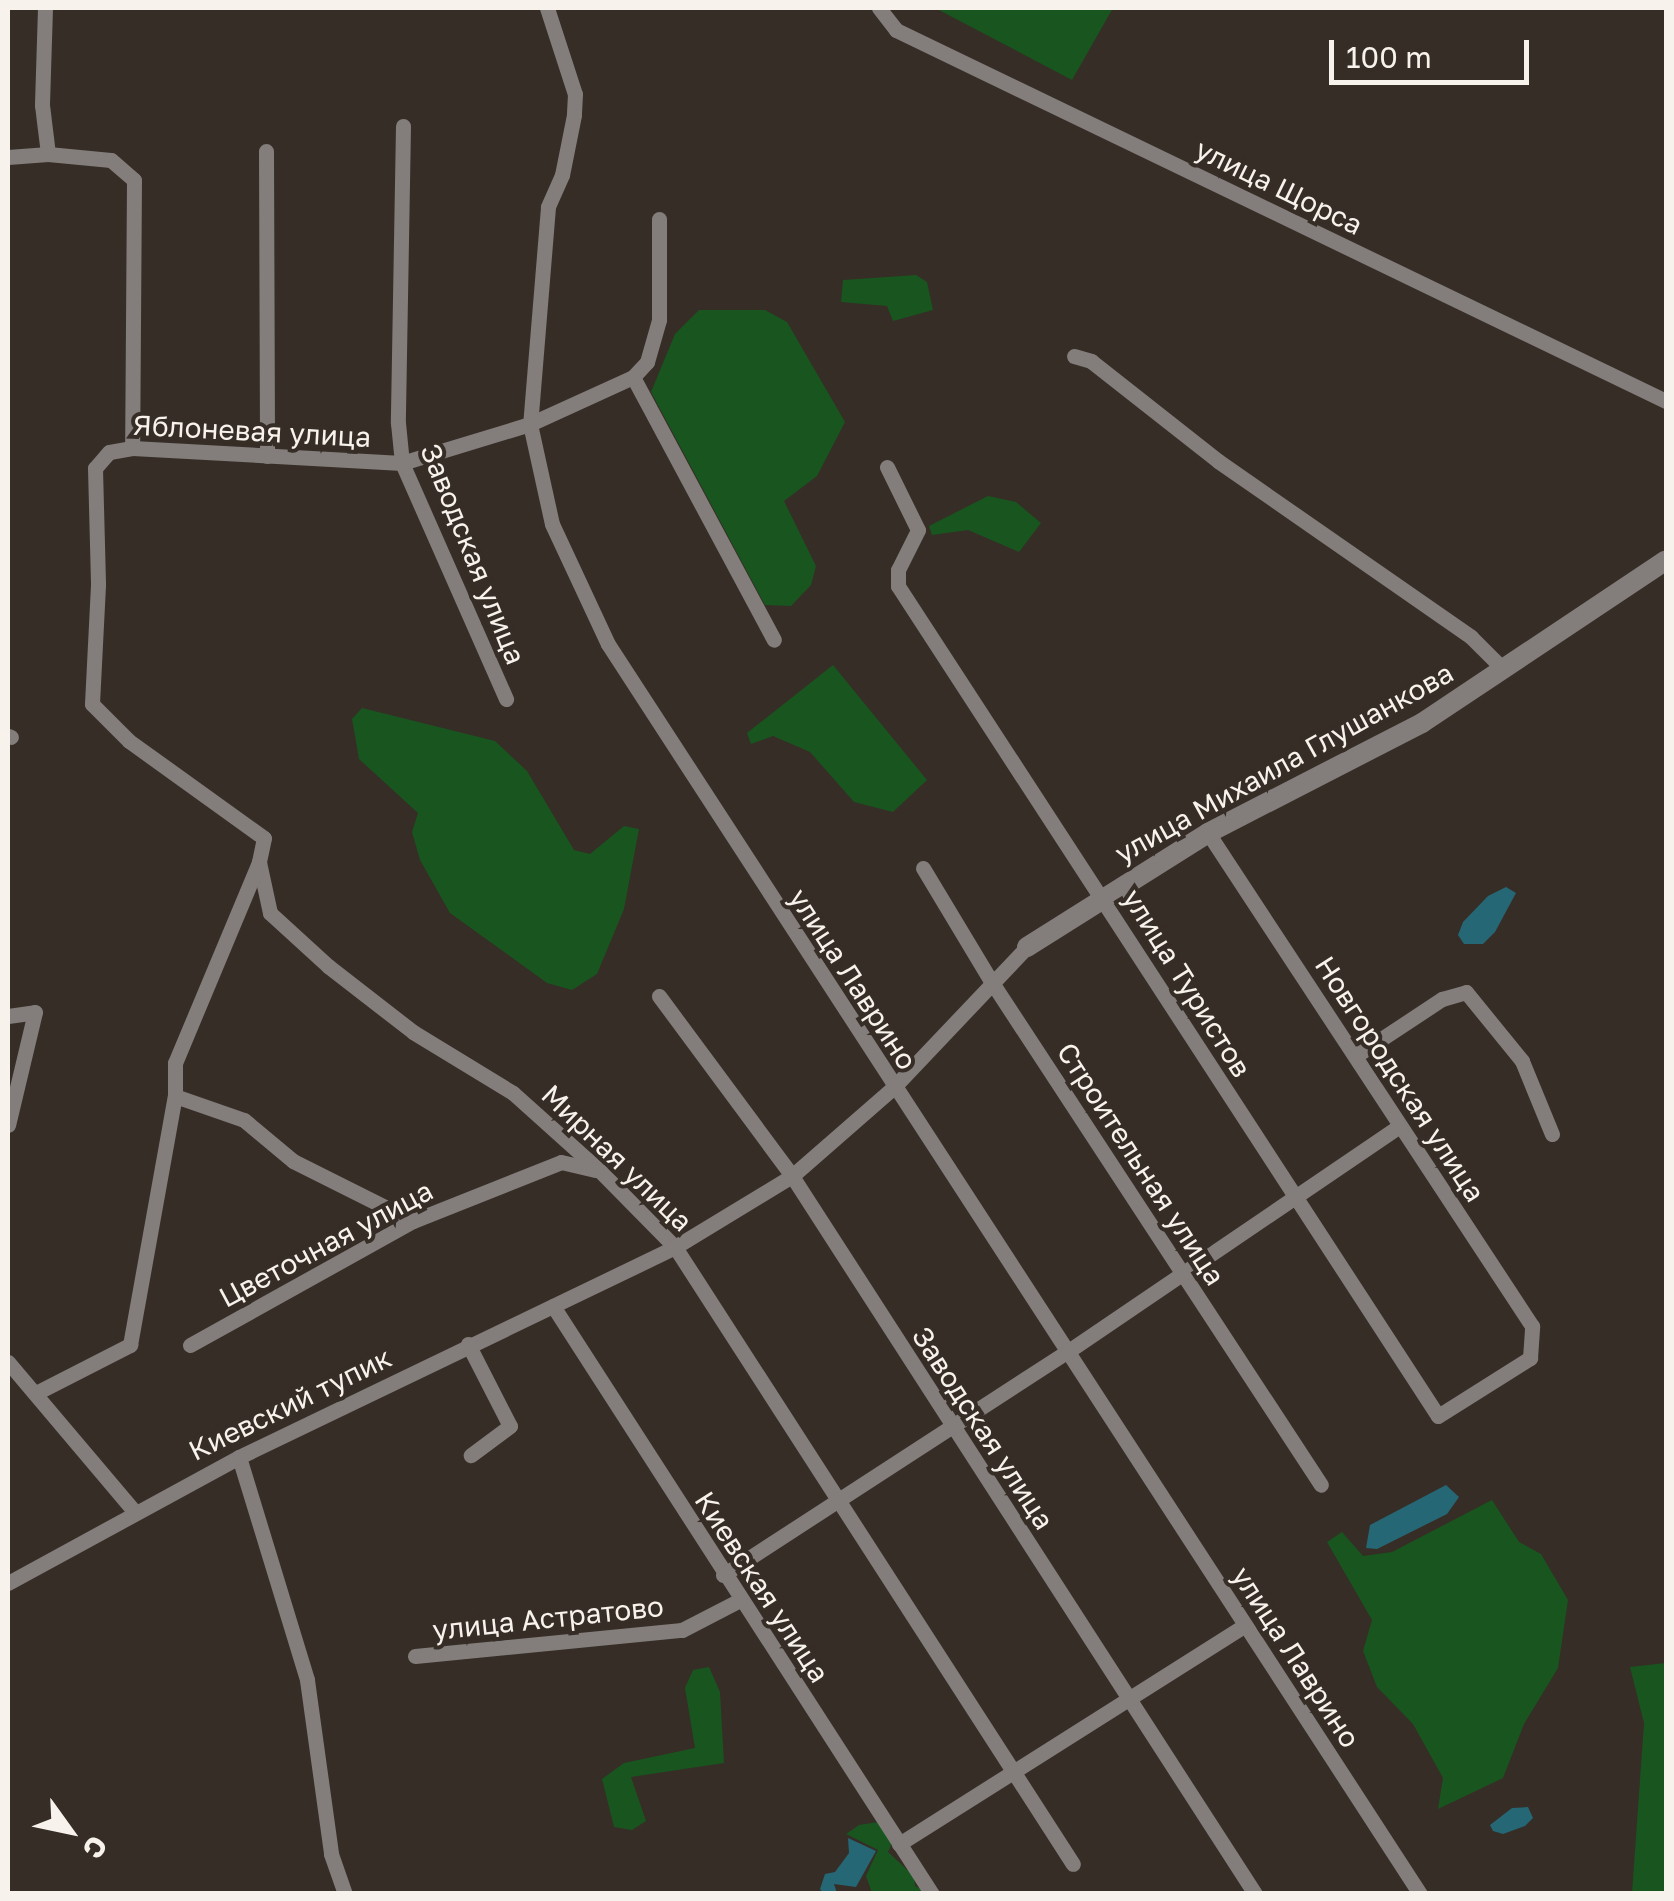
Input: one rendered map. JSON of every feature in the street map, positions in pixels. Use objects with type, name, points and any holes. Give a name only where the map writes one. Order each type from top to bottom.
[{"type":"street","points":[[45,8],[42,105],[48,154]]},
{"type":"street","name":"улица Лаврино","points":[[547,8],[574,94],[574,116],[562,175],[548,208],[530,424],[552,524],[608,644],[1420,1894]]},
{"type":"street","name":"улица Щорса","points":[[880,8],[896,30],[1666,401]]},
{"type":"street","name":"Заводская улица","points":[[403,126],[398,423],[402,464],[506,699]]},
{"type":"street","points":[[266,151],[268,456]]},
{"type":"street","points":[[8,157],[48,154],[111,160],[134,180],[132,448]]},
{"type":"street","points":[[658,219],[659,320],[648,362],[633,377],[774,640]]},
{"type":"street","points":[[1074,356],[1092,361],[1218,461],[1470,636],[1503,669]]},
{"type":"street","name":"Яблоневая улица","points":[[92,704],[98,585],[95,468],[110,452],[132,448],[402,464],[530,424],[633,377]]},
{"type":"street","name":"улица Туристов","points":[[886,467],[918,530],[898,570],[898,586],[1104,896],[1294,1200],[1438,1416]]},
{"type":"street","name":"улица Михаила Глушанкова","points":[[1027,947],[1208,833],[1422,723],[1666,560]]},
{"type":"street","name":"Мирная улица","points":[[92,704],[129,741],[264,838],[259,862],[270,913],[414,1032],[514,1094],[600,1171],[675,1248],[1074,1864]]},
{"type":"street","name":"Новгородская улица","points":[[1208,833],[1532,1326],[1530,1358],[1438,1416]]},
{"type":"street","points":[[36,1393],[130,1345],[176,1096],[174,1063],[259,862]]},
{"type":"street","name":"Строительная улица","points":[[923,868],[991,981],[1321,1485]]},
{"type":"street","name":"Киевский тупик","points":[[8,1583],[238,1457],[675,1248],[792,1176],[893,1088],[1027,947]]},
{"type":"street","points":[[1357,1055],[1442,999],[1466,992],[1522,1061],[1552,1134]]},
{"type":"street","name":"Заводская улица","points":[[659,996],[792,1176],[1255,1894]]},
{"type":"street","points":[[8,1016],[35,1012],[8,1125]]},
{"type":"street","points":[[176,1096],[244,1120],[293,1161],[413,1221]]},
{"type":"street","points":[[723,1574],[1067,1352],[1400,1126]]},
{"type":"street","name":"Цветочная улица","points":[[190,1345],[413,1221],[561,1162],[600,1171]]},
{"type":"street","name":"Киевская улица","points":[[553,1306],[932,1894]]},
{"type":"street","points":[[468,1344],[510,1426],[471,1455]]},
{"type":"street","points":[[8,1362],[130,1514]]},
{"type":"street","points":[[238,1457],[307,1680],[331,1854],[346,1894]]},
{"type":"street","name":"улица Астратово","points":[[414,1656],[682,1630],[740,1600]]},
{"type":"street","points":[[900,1844],[1245,1624]]},
{"type":"green space","points":[[935,8],[1113,8],[1072,80]]},
{"type":"green space","points":[[916,275],[927,282],[933,310],[893,321],[887,306],[841,302],[843,280]]},
{"type":"green space","points":[[699,310],[765,310],[787,322],[845,422],[817,476],[784,501],[816,566],[811,585],[791,606],[765,605],[651,392],[675,334]]},
{"type":"green space","points":[[988,496],[1016,502],[1041,523],[1019,552],[968,530],[932,535],[929,526]]},
{"type":"green space","points":[[833,665],[927,780],[893,812],[854,802],[810,752],[773,736],[751,744],[747,733]]},
{"type":"green space","points":[[362,708],[495,741],[527,771],[574,850],[590,854],[624,826],[639,829],[624,909],[597,974],[572,990],[547,983],[450,913],[420,860],[412,832],[418,813],[359,759],[352,719]]},
{"type":"green space","points":[[1492,1500],[1519,1542],[1541,1554],[1568,1600],[1558,1668],[1524,1724],[1503,1778],[1438,1809],[1443,1778],[1413,1724],[1377,1687],[1363,1651],[1372,1620],[1327,1542],[1342,1532],[1363,1556],[1392,1552]]},
{"type":"green space","points":[[1666,1663],[1666,1893],[1632,1893],[1644,1723],[1630,1667]]},
{"type":"green space","points":[[709,1667],[720,1692],[724,1763],[631,1777],[646,1821],[632,1830],[614,1827],[602,1779],[624,1763],[695,1748],[685,1688],[693,1670]]},
{"type":"green space","points":[[878,1822],[893,1841],[888,1852],[914,1876],[915,1886],[929,1893],[872,1893],[866,1876],[878,1850],[846,1834],[859,1825]]},
{"type":"water","points":[[1506,887],[1516,893],[1495,932],[1483,944],[1464,944],[1458,935],[1463,922],[1488,896]]},
{"type":"water","points":[[1446,1485],[1459,1497],[1447,1514],[1377,1549],[1366,1548],[1370,1525]]},
{"type":"water","points":[[1528,1807],[1533,1818],[1525,1826],[1503,1834],[1493,1831],[1490,1825],[1512,1808]]},
{"type":"water","points":[[848,1838],[876,1851],[856,1887],[834,1884],[837,1893],[823,1893],[820,1889],[825,1874],[835,1872],[849,1853]]}]
